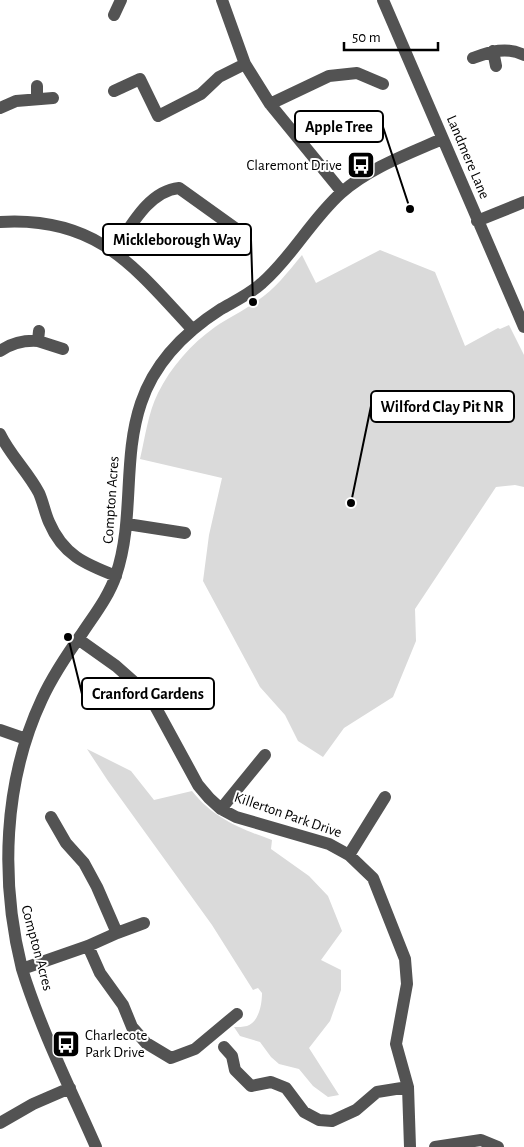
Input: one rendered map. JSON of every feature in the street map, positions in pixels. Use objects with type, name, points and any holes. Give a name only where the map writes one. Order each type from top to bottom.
[{"type":"street","points":[[114,16],[121,0]]},
{"type":"street","points":[[222,0],[245,64],[270,104],[342,192]]},
{"type":"street","name":"Landmere Lane","points":[[383,0],[524,327]]},
{"type":"street","points":[[473,58],[493,51],[506,50],[524,54]]},
{"type":"street","points":[[493,51],[496,66]]},
{"type":"street","points":[[114,91],[140,79],[158,116],[201,94],[219,77],[245,64]]},
{"type":"street","points":[[270,104],[329,76],[356,73],[383,84]]},
{"type":"street","points":[[37,86],[37,100]]},
{"type":"street","points":[[0,108],[16,101],[53,98]]},
{"type":"street","name":"Compton Acres","points":[[96,1147],[39,1016],[22,969],[13,936],[3,864],[11,800],[17,770],[26,739],[42,698],[63,661],[106,598],[116,576],[125,544],[132,438],[141,403],[158,366],[172,348],[192,329],[261,284],[279,266],[325,209],[342,192],[357,180],[386,164],[442,139]]},
{"type":"street","points":[[114,251],[148,204],[169,189],[179,188],[246,236]]},
{"type":"street","points":[[477,221],[524,202]]},
{"type":"street","points":[[0,222],[47,223],[86,235],[114,251],[139,272],[192,329]]},
{"type":"street","points":[[0,351],[17,342],[38,336],[63,349]]},
{"type":"street","points":[[0,434],[39,494],[55,536],[65,548],[83,563],[116,576]]},
{"type":"street","points":[[127,524],[185,533]]},
{"type":"street","name":"Killerton Park Drive","points":[[78,639],[116,666],[142,689],[155,706],[198,784],[208,798],[221,809],[253,823],[329,844],[349,855],[373,878],[405,959],[407,984],[396,1044],[408,1087],[410,1147]]},
{"type":"street","points":[[0,730],[26,739]]},
{"type":"street","points":[[221,809],[265,755]]},
{"type":"street","points":[[349,855],[385,797]]},
{"type":"street","points":[[50,817],[66,843],[84,863],[97,887],[117,933]]},
{"type":"street","points":[[22,969],[88,946],[144,923]]},
{"type":"street","points":[[88,946],[100,973],[123,1005],[132,1028],[146,1043],[171,1058],[195,1049],[237,1014]]},
{"type":"street","points":[[224,1047],[232,1056],[235,1070],[251,1086],[271,1082],[286,1088],[304,1112],[319,1120],[332,1121],[356,1110],[377,1092],[408,1087]]},
{"type":"street","points":[[0,1123],[33,1104],[70,1088]]},
{"type":"street","points":[[435,1147],[482,1140],[498,1147]]},
{"type":"shaded area","points":[[380,250],[435,272],[465,346],[498,328],[509,325],[524,355],[524,487],[515,485],[496,487],[415,609],[416,641],[393,697],[344,728],[323,757],[298,741],[285,715],[260,687],[203,581],[209,535],[222,478],[140,459],[149,417],[158,393],[175,365],[198,341],[215,327],[264,296],[281,280],[302,255],[316,283]]},
{"type":"shaded area","points":[[87,749],[131,771],[154,800],[192,791],[209,808],[228,822],[272,840],[271,849],[309,876],[328,896],[342,931],[321,960],[341,970],[341,990],[330,1021],[309,1048],[339,1095],[328,1097],[313,1086],[299,1069],[279,1064],[260,1042],[240,1036],[234,1027],[247,1026],[254,1021],[260,1007],[262,993],[258,988],[253,990],[212,925]]},
{"type":"place","name":"Claremont Drive","points":[[361,165]]},
{"type":"place","name":"Apple Tree","points":[[410,209]]},
{"type":"place","name":"Mickleborough Way","points":[[253,302]]},
{"type":"place","name":"Wilford Clay Pit NR","points":[[351,503]]},
{"type":"place","name":"Cranford Gardens","points":[[68,637]]},
{"type":"place","name":"Charlecote Park Drive","points":[[66,1044]]}]
